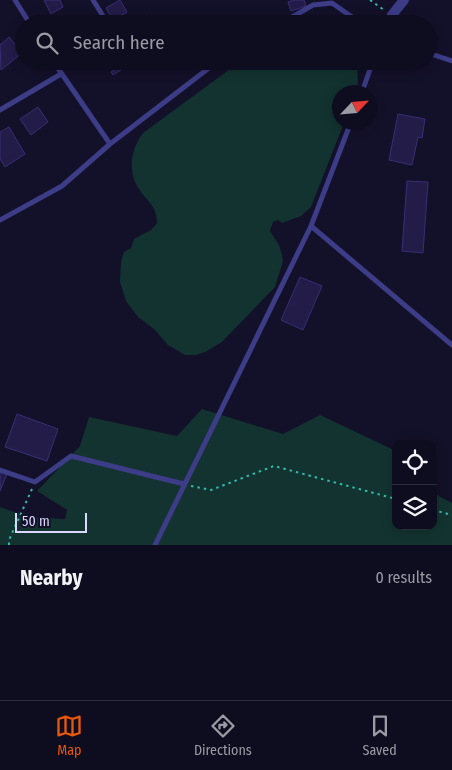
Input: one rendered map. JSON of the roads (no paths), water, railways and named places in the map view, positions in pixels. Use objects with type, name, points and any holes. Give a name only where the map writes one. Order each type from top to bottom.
[{"type":"street","points":[[394,15],[404,0]]},
{"type":"lane","points":[[16,0],[25,15]]},
{"type":"lane","points":[[93,0],[102,15]]},
{"type":"lane","points":[[296,15],[313,5],[332,3],[349,15]]},
{"type":"lane","points":[[437,56],[452,61]]},
{"type":"lane","points":[[59,70],[110,144]]},
{"type":"lane","points":[[0,220],[62,186],[110,144],[206,70]]},
{"type":"lane","points":[[364,85],[370,70]]},
{"type":"lane","points":[[0,110],[61,74]]},
{"type":"lane","points":[[155,545],[311,226],[347,130]]},
{"type":"lane","points":[[311,226],[452,345]]},
{"type":"lane","points":[[0,470],[35,482],[70,456],[184,484]]}]
